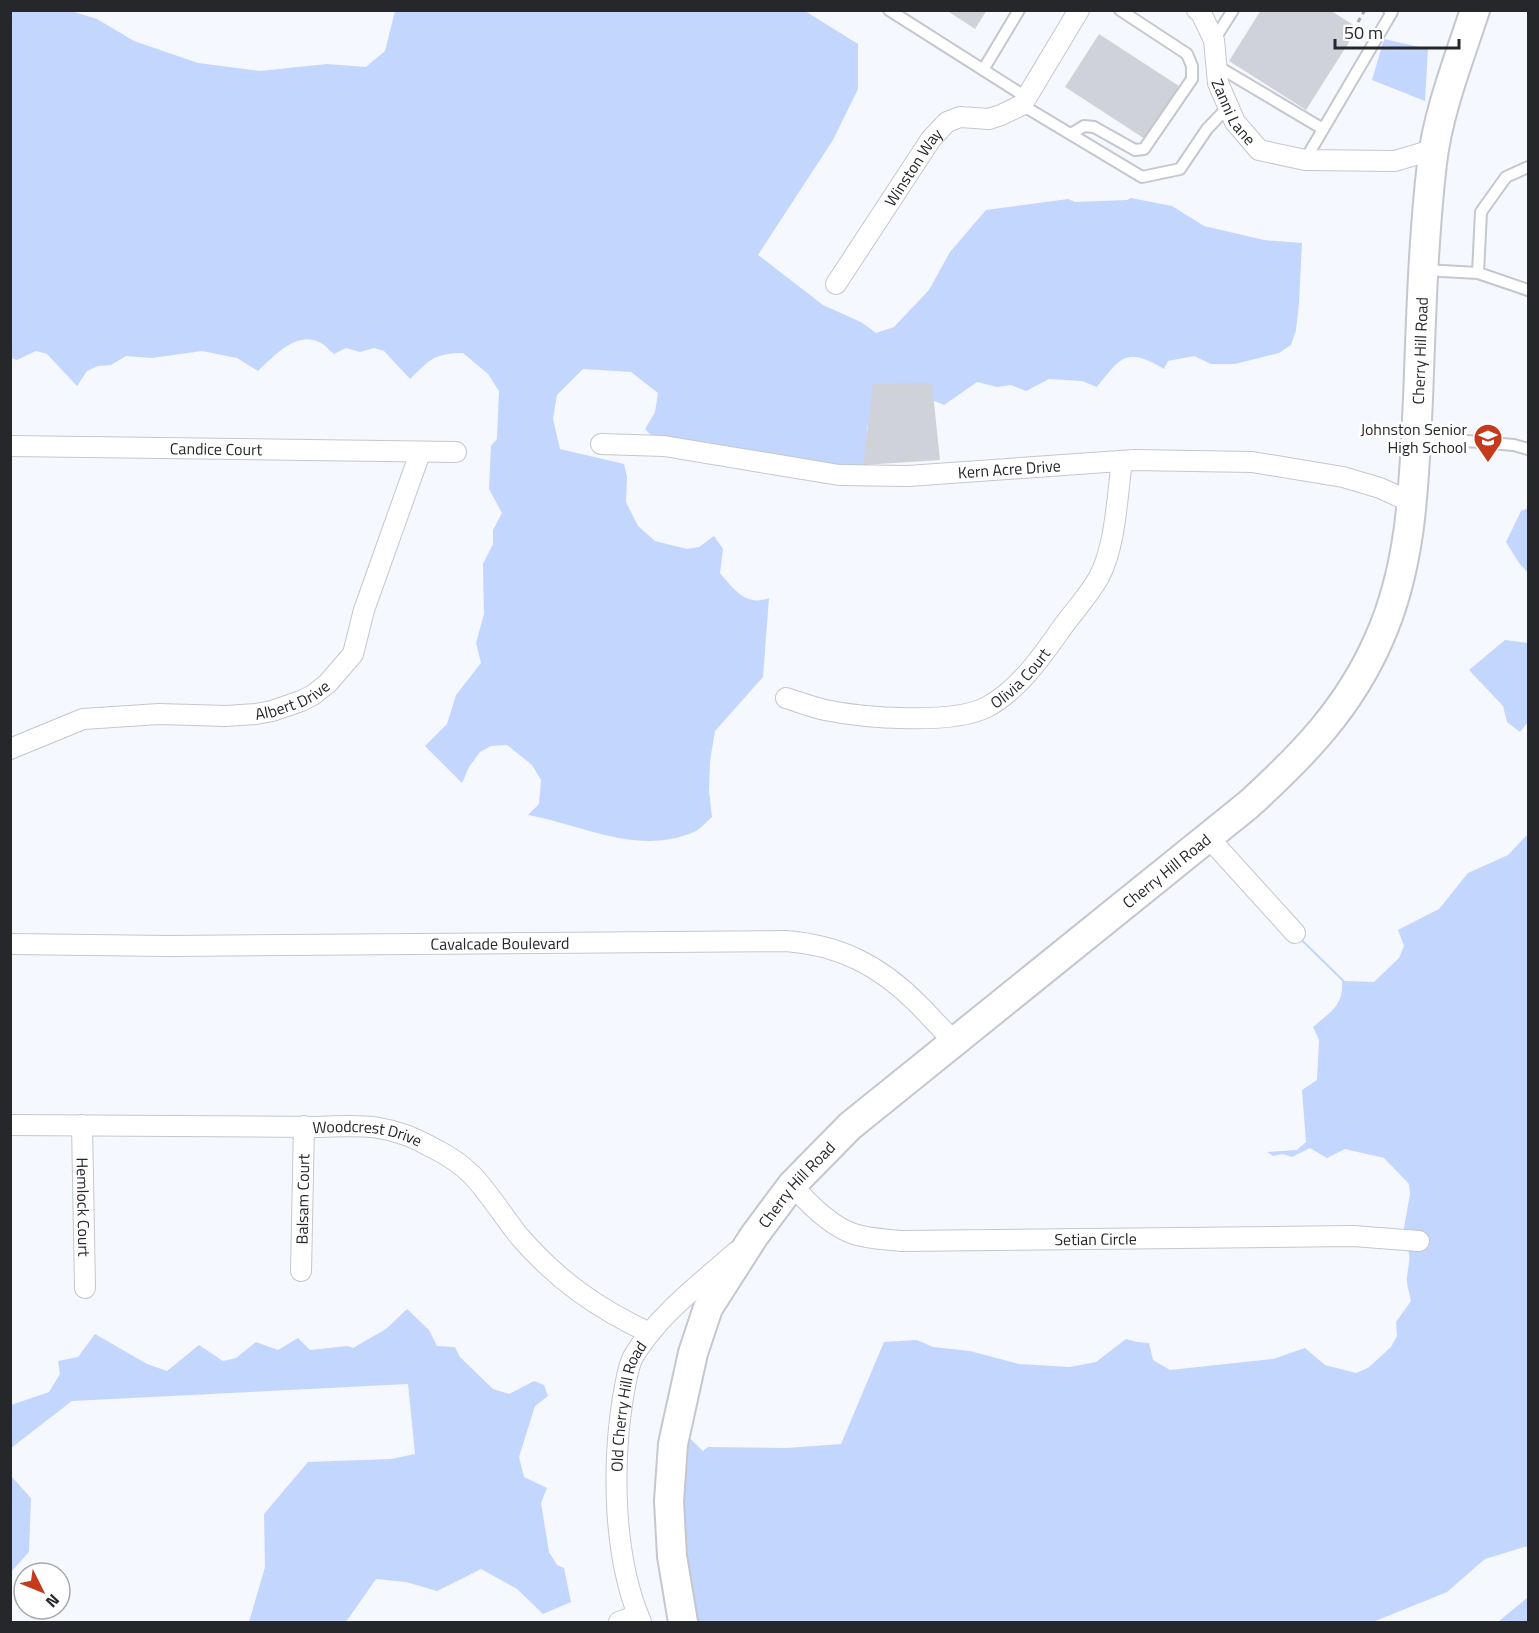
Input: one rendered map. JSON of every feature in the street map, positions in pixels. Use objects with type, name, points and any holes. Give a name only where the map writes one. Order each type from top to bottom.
[{"type":"main road","name":"Cherry Hill Road","points":[[683,1623],[672,1556],[669,1501],[677,1420],[693,1353],[708,1308],[754,1236],[792,1185],[850,1126],[956,1043],[1248,805],[1303,754],[1350,693],[1380,637],[1392,605],[1402,567],[1413,503],[1423,270],[1435,149],[1458,62],[1475,10]]},
{"type":"street","points":[[1024,101],[1079,10]]},
{"type":"street","name":"Zanni Lane","points":[[1197,10],[1201,13],[1214,40],[1218,82],[1228,107],[1235,122],[1259,150],[1305,160],[1395,161],[1435,149]]},
{"type":"street","name":"Winston Way","points":[[836,284],[931,140],[947,122],[960,117],[989,118],[1001,115],[1024,101]]},
{"type":"street","name":"Zanni Lane","points":[[1395,161],[1431,180]]},
{"type":"street","name":"Kern Acre Drive","points":[[601,444],[664,446],[829,474],[871,477],[1122,461],[1252,462],[1285,466],[1352,480],[1380,488],[1413,503]]},
{"type":"street","name":"Candice Court","points":[[10,446],[420,453]]},
{"type":"street","points":[[420,453],[456,452]]},
{"type":"street","name":"Albert Drive","points":[[10,749],[83,719],[159,714],[226,716],[256,714],[272,711],[313,695],[328,683],[352,654],[364,610],[420,453]]},
{"type":"street","name":"Olivia Court","points":[[786,698],[824,710],[931,719],[962,715],[986,708],[1005,695],[1046,651],[1099,577],[1110,543],[1122,461]]},
{"type":"street","points":[[1208,837],[1295,933]]},
{"type":"street","name":"Cavalcade Boulevard","points":[[10,944],[168,946],[806,942],[845,954],[885,975],[919,1004],[956,1043]]},
{"type":"street","name":"Woodcrest Drive","points":[[10,1125],[357,1125],[394,1130],[417,1138],[452,1158],[473,1176],[520,1237],[574,1289],[615,1317],[650,1333]]},
{"type":"street","name":"Hemlock Court","points":[[82,1125],[85,1288]]},
{"type":"street","name":"Balsam Court","points":[[301,1271],[304,1126]]},
{"type":"street","name":"Setian Circle","points":[[792,1185],[810,1204],[841,1229],[870,1238],[901,1241],[1353,1236],[1419,1241]]},
{"type":"street","name":"Old Cherry Hill Road","points":[[639,1619],[624,1568],[619,1528],[617,1451],[627,1374],[632,1359],[650,1333],[696,1287],[754,1236]]},
{"type":"street","points":[[619,1623],[639,1619]]},
{"type":"lane","points":[[983,70],[1019,10]]},
{"type":"lane","points":[[1071,134],[1084,126],[1094,127],[1135,150],[1144,149],[1192,78],[1192,66],[1187,54],[1120,10]]},
{"type":"lane","points":[[1214,40],[1233,10]]},
{"type":"lane","points":[[1305,160],[1392,12],[1389,10]]},
{"type":"lane","points":[[891,11],[983,70],[1071,134],[1142,177],[1180,169],[1207,129],[1228,107]]},
{"type":"lane","points":[[1216,66],[1323,129]]},
{"type":"lane","points":[[1478,273],[1480,212],[1506,177],[1528,167]]},
{"type":"lane","points":[[1423,270],[1478,273],[1528,291]]},
{"type":"lane","points":[[1416,437],[1514,445],[1528,449]]},
{"type":"lane","points":[[1514,445],[1528,441]]},
{"type":"path","points":[[1358,22],[1365,10]]},
{"type":"shaded area","points":[[11,11],[71,11],[97,19],[134,41],[198,63],[260,71],[327,64],[366,67],[385,51],[395,11],[805,11],[858,44],[858,89],[833,140],[758,255],[823,305],[861,322],[876,333],[894,327],[929,290],[950,252],[986,210],[1068,199],[1075,202],[1131,198],[1172,206],[1204,226],[1264,240],[1302,243],[1296,330],[1291,345],[1279,353],[1235,364],[1211,364],[1194,356],[1168,361],[1164,369],[1141,358],[1132,357],[1125,358],[1112,368],[1097,387],[1082,381],[1049,379],[1026,391],[1011,385],[997,387],[977,382],[944,405],[925,397],[879,413],[867,427],[866,476],[658,442],[645,429],[655,412],[658,393],[631,372],[583,369],[557,395],[553,419],[560,449],[624,464],[627,477],[626,502],[638,526],[655,541],[687,549],[699,547],[714,536],[723,549],[720,573],[730,585],[747,598],[761,600],[769,598],[763,677],[715,731],[710,761],[709,791],[712,817],[697,831],[673,839],[631,840],[611,836],[528,815],[539,804],[541,780],[532,765],[507,745],[491,746],[480,752],[469,767],[462,783],[425,746],[447,724],[456,695],[481,663],[476,643],[484,614],[483,564],[493,544],[493,530],[502,513],[489,489],[491,446],[497,439],[499,391],[488,374],[463,353],[438,356],[410,379],[384,351],[374,348],[360,352],[346,348],[334,354],[319,342],[302,340],[286,347],[258,371],[237,358],[202,351],[152,358],[126,356],[111,365],[98,366],[87,371],[77,386],[47,354],[36,351],[17,360],[11,358]]},
{"type":"shaded area","points":[[1384,39],[1428,49],[1425,101],[1372,80]]},
{"type":"shaded area","points":[[1528,508],[1528,573],[1506,542],[1521,511]]},
{"type":"shaded area","points":[[1505,640],[1528,643],[1528,722],[1520,732],[1507,722],[1503,706],[1469,670]]},
{"type":"shaded area","points":[[1528,834],[1528,1546],[1485,1559],[1447,1592],[1373,1622],[682,1622],[678,1427],[703,1451],[708,1447],[787,1448],[841,1444],[884,1342],[917,1340],[933,1347],[970,1351],[1019,1364],[1070,1367],[1096,1362],[1126,1339],[1149,1343],[1153,1360],[1170,1370],[1273,1359],[1305,1348],[1325,1365],[1356,1373],[1368,1368],[1391,1347],[1397,1336],[1396,1322],[1411,1301],[1407,1280],[1409,1253],[1402,1239],[1410,1194],[1409,1184],[1384,1158],[1345,1149],[1327,1158],[1310,1148],[1292,1157],[1283,1154],[1273,1156],[1267,1152],[1297,1150],[1306,1142],[1302,1090],[1317,1080],[1319,1040],[1313,1027],[1335,1008],[1342,990],[1342,981],[1296,936],[1296,933],[1345,981],[1374,982],[1399,958],[1404,946],[1398,930],[1439,909],[1468,873],[1508,855]]},
{"type":"shaded area","points":[[407,1309],[429,1330],[437,1346],[455,1347],[460,1357],[493,1389],[509,1394],[534,1381],[544,1385],[548,1396],[535,1406],[519,1457],[524,1477],[547,1488],[541,1503],[549,1552],[557,1565],[564,1568],[571,1602],[543,1614],[517,1589],[481,1569],[437,1591],[406,1582],[376,1579],[346,1622],[249,1622],[265,1567],[264,1514],[308,1462],[391,1459],[415,1454],[408,1384],[72,1401],[11,1448],[11,1405],[49,1392],[60,1374],[58,1361],[78,1357],[95,1334],[147,1364],[167,1371],[199,1345],[223,1361],[236,1358],[256,1342],[278,1350],[298,1338],[310,1350],[348,1346],[353,1348],[386,1329]]},
{"type":"shaded area","points":[[11,1476],[31,1498],[29,1552],[21,1561],[12,1561],[11,1572]]},
{"type":"shaded area","points":[[1528,1597],[1528,1622],[1498,1622]]},
{"type":"building","points":[[946,10],[987,10],[975,29]]},
{"type":"building","points":[[1261,10],[1330,10],[1358,28],[1306,110],[1229,61]]},
{"type":"building","points":[[1099,34],[1179,86],[1145,139],[1065,87]]},
{"type":"building","points":[[932,383],[940,460],[863,465],[873,384]]},
{"type":"place","name":"Johnston Senior High School","points":[[1488,464]]}]
